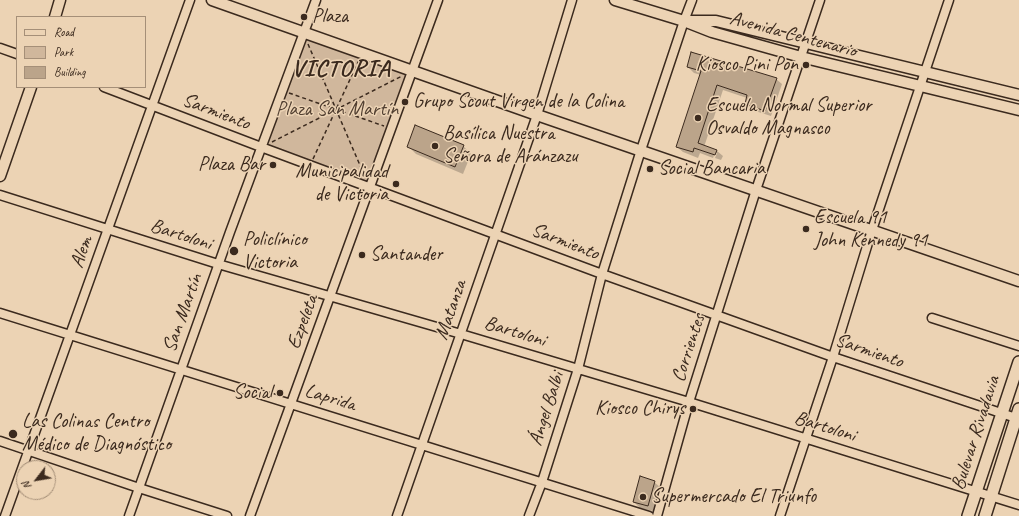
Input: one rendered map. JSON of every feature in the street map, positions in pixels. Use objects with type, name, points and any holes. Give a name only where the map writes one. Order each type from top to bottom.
[{"type":"main road","name":"Bulevar Rivadavia","points":[[968,516],[1019,362]]},
{"type":"main road","name":"Bulevar Rivadavia","points":[[985,516],[1018,414]]},
{"type":"street","points":[[55,16],[60,0]]},
{"type":"street","name":"Alem","points":[[5,516],[190,0]]},
{"type":"street","points":[[212,0],[537,115],[1019,281]]},
{"type":"street","name":"San Martín","points":[[129,516],[218,264],[316,0]]},
{"type":"street","name":"Ezpeleta","points":[[250,516],[438,0]]},
{"type":"street","name":"Matanza","points":[[397,516],[537,115],[572,0]]},
{"type":"street","points":[[615,0],[684,21]]},
{"type":"street","name":"Ángel Balbi","points":[[530,516],[578,369],[602,274],[641,150],[692,0]]},
{"type":"street","name":"Corrientes","points":[[657,516],[689,402],[756,190],[820,0]]},
{"type":"street","points":[[780,516],[833,357],[872,230],[919,86],[925,73],[949,0]]},
{"type":"street","name":"Avenida Centenario","points":[[684,21],[716,21],[1019,95]]},
{"type":"street","name":"Avenida Centenario","points":[[684,21],[712,32],[801,57],[1019,110]]},
{"type":"street","points":[[0,48],[16,54]]},
{"type":"street","points":[[0,176],[31,88]]},
{"type":"street","name":"Sarmiento","points":[[107,88],[310,166],[602,274],[833,357],[1002,414],[1018,414]]},
{"type":"street","name":"Bartoloni","points":[[0,195],[218,264],[689,402],[976,491],[1019,506]]},
{"type":"street","name":"Laprida","points":[[0,313],[649,516]]},
{"type":"street","points":[[932,318],[1019,346]]},
{"type":"street","points":[[0,441],[227,516]]},
{"type":"path","points":[[304,33],[370,188]]},
{"type":"path","points":[[310,166],[362,53]]},
{"type":"path","points":[[261,147],[412,71]]},
{"type":"path","points":[[282,91],[391,129]]},
{"type":"green space","name":"Plaza San Martín","points":[[304,33],[412,71],[370,188],[261,147]]},
{"type":"building","points":[[691,52],[777,78],[765,111],[745,104],[747,95],[717,85],[698,143],[717,150],[715,155],[694,148],[693,152],[676,147],[701,71],[687,67]]},
{"type":"building","name":"Basílica Nuestra Señora de Aránzazu","points":[[415,125],[464,145],[455,167],[407,147]]},
{"type":"building","points":[[640,476],[655,481],[648,506],[633,502]]},
{"type":"place","name":"Plaza","points":[[304,17]]},
{"type":"place","name":"Kiosco Pini Pon","points":[[806,65]]},
{"type":"place","name":"Grupo Scout Virgen de la Colina","points":[[405,102]]},
{"type":"place","name":"Escuela Normal Superior Osvaldo Magnasco","points":[[698,118]]},
{"type":"place","name":"Basílica Nuestra Señora de Aránzazu","points":[[435,146]]},
{"type":"place","name":"Plaza Bar","points":[[273,165]]},
{"type":"place","name":"Social Bancaria","points":[[650,169]]},
{"type":"place","name":"Municipalidad de Victoria","points":[[396,184]]},
{"type":"place","name":"Escuela 91 John Kennedy 91","points":[[806,229]]},
{"type":"place","name":"Policlínico Victoria","points":[[234,251]]},
{"type":"place","name":"Santander","points":[[362,255]]},
{"type":"place","name":"Social","points":[[280,393]]},
{"type":"place","name":"Kiosco Chirys","points":[[693,409]]},
{"type":"place","name":"Las Colinas Centro Médico de Diagnóstico","points":[[13,434]]},
{"type":"place","name":"Supermercado El Triunfo","points":[[643,497]]},
{"type":"district","name":"VICTORIA","points":[[341,70]]}]
